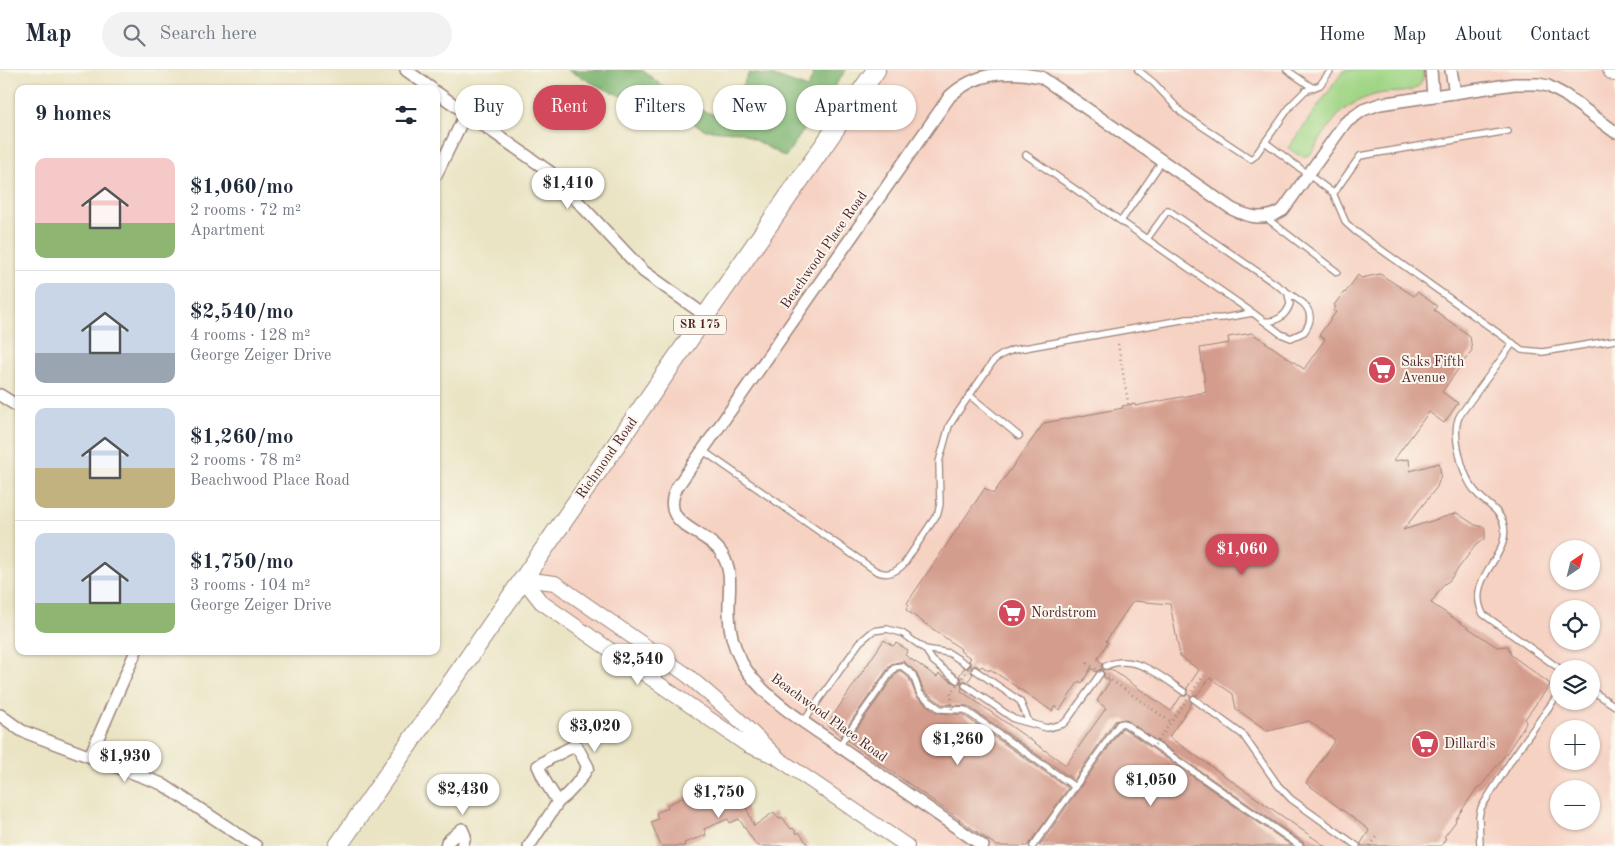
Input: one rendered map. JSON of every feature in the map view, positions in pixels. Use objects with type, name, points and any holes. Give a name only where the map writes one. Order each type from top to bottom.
[{"type":"main road","name":"Richmond Road","points":[[338,846],[876,70]]},
{"type":"street","points":[[406,70],[427,85]]},
{"type":"street","name":"Beachwood Place Road","points":[[983,846],[839,746],[765,691],[743,664],[736,649],[730,628],[731,580],[726,561],[719,550],[682,523],[674,512],[672,499],[674,493],[942,106],[950,96],[970,80],[1005,70],[1026,72],[1041,77],[1232,209],[1249,217],[1264,217]]},
{"type":"street","points":[[1431,70],[1433,96]]},
{"type":"street","points":[[1451,70],[1455,93]]},
{"type":"street","points":[[1264,217],[1277,214],[1282,210],[1310,174],[1345,123],[1363,110],[1380,104],[1514,84],[1538,84],[1548,86],[1565,96],[1615,132]]},
{"type":"street","points":[[440,95],[455,105]]},
{"type":"street","points":[[440,167],[458,130]]},
{"type":"street","points":[[490,130],[550,172],[643,271],[706,316]]},
{"type":"street","points":[[0,395],[15,404]]},
{"type":"street","points":[[523,579],[541,602],[747,745],[779,758]]},
{"type":"street","points":[[523,579],[555,583],[687,675],[779,758],[900,844]]},
{"type":"street","points":[[90,756],[134,655]]},
{"type":"street","points":[[0,715],[22,731],[162,784],[256,846]]},
{"type":"street","points":[[529,846],[558,802],[580,781],[588,766],[576,746],[538,766],[558,802]]},
{"type":"street","points":[[446,846],[447,842],[462,829],[465,836],[462,846]]},
{"type":"lane","points":[[1138,70],[1154,83],[1182,114],[1248,159],[1253,159],[1292,104],[1305,92],[1320,85],[1331,70]]},
{"type":"lane","points":[[1287,70],[1314,88]]},
{"type":"lane","points":[[1334,193],[1360,156],[1508,131]]},
{"type":"lane","points":[[1265,142],[1334,193],[1343,218],[1350,227],[1522,350],[1543,352],[1615,340]]},
{"type":"lane","points":[[1026,154],[1121,221],[1253,313],[1288,338],[1299,336],[1306,331],[1310,322],[1308,310],[1303,303],[1168,210],[1147,239]]},
{"type":"lane","points":[[1121,221],[1163,160]]},
{"type":"lane","points":[[1264,217],[1337,272]]},
{"type":"lane","points":[[1264,321],[1277,320],[1287,312],[1290,304],[1287,292]]},
{"type":"lane","points":[[702,450],[876,572],[888,574],[899,569],[904,564],[938,513],[940,495],[938,470],[942,449],[953,419],[994,360],[1014,350],[1187,319],[1223,318],[1253,313]]},
{"type":"lane","points":[[1513,343],[1460,416],[1456,424],[1457,438],[1467,478],[1475,491],[1496,510],[1505,532],[1502,548],[1486,572],[1480,586],[1480,608],[1483,614],[1550,662]]},
{"type":"lane","points":[[969,395],[1019,436]]},
{"type":"lane","points":[[804,721],[860,642],[868,634],[881,629],[895,630],[925,649],[933,661],[957,680]]},
{"type":"lane","points":[[925,649],[949,652],[966,664]]},
{"type":"lane","points":[[1106,666],[1119,662],[1133,663],[1153,671],[1184,692]]},
{"type":"lane","points":[[839,746],[892,671],[898,666],[902,666],[912,673],[922,696],[940,709],[965,710],[1076,787]]},
{"type":"lane","points":[[975,670],[1020,701],[1029,722]]},
{"type":"lane","points":[[965,685],[1014,719],[1047,728],[1063,724],[1074,712],[1100,674]]},
{"type":"lane","points":[[1600,696],[1615,706]]},
{"type":"lane","points":[[1194,699],[1243,735],[1278,785],[1291,799],[1357,846]]},
{"type":"lane","points":[[1480,846],[1479,817],[1481,808],[1508,765],[1550,706]]},
{"type":"lane","points":[[1033,846],[1119,724],[1124,723],[1300,846]]},
{"type":"path","points":[[1118,344],[1129,408]]},
{"type":"path","points":[[952,709],[951,693],[973,662]]},
{"type":"path","points":[[1088,663],[1171,722]]},
{"type":"path","points":[[1155,745],[1204,675]]},
{"type":"path","points":[[1370,846],[1376,837]]},
{"type":"shaded area","points":[[876,70],[1612,70],[1615,72],[1615,846],[908,846],[541,602],[523,579],[834,130],[916,130],[916,85],[866,85]]},
{"type":"green space","points":[[568,70],[642,70],[661,85],[616,85],[616,94],[606,90],[606,85],[596,85]]},
{"type":"green space","points":[[815,70],[846,70],[835,85],[809,85]]},
{"type":"green space","points":[[1344,70],[1423,70],[1423,78],[1420,84],[1411,91],[1374,95],[1349,106],[1335,118],[1310,155],[1299,155],[1288,148]]},
{"type":"green space","points":[[749,73],[774,76],[800,85],[796,85],[796,130],[804,130],[785,157],[740,132],[706,130],[703,128],[703,111],[713,114],[713,130],[786,130],[786,85],[742,85]]},
{"type":"building","points":[[1380,274],[1414,296],[1417,292],[1437,306],[1434,310],[1470,336],[1472,350],[1442,392],[1458,403],[1444,423],[1429,412],[1393,461],[1409,459],[1410,471],[1439,463],[1441,475],[1437,487],[1403,530],[1457,513],[1475,525],[1484,527],[1485,538],[1475,546],[1431,603],[1497,647],[1508,646],[1511,655],[1550,685],[1525,719],[1526,723],[1506,754],[1481,786],[1477,788],[1455,820],[1444,837],[1446,838],[1441,846],[1362,846],[1361,843],[1369,831],[1368,829],[1306,783],[1335,740],[1309,721],[1268,731],[1236,709],[1233,694],[1210,678],[1197,695],[1190,697],[1192,703],[1169,737],[1325,846],[1305,846],[1303,842],[1125,719],[1115,721],[1074,780],[968,706],[942,704],[924,691],[916,672],[903,661],[891,664],[841,736],[830,726],[828,723],[884,640],[893,646],[896,643],[908,650],[905,655],[937,677],[939,674],[956,684],[961,682],[959,676],[964,668],[970,667],[969,660],[971,658],[906,610],[909,605],[907,603],[985,488],[993,494],[1044,423],[1123,408],[1122,406],[1135,404],[1135,406],[1206,392],[1200,348],[1229,343],[1228,337],[1252,333],[1304,369],[1325,339],[1319,335],[1336,312],[1333,310],[1336,307],[1334,305],[1358,275],[1361,278]],"holes":[[[1133,601],[1170,604],[1180,656],[1199,670],[1187,688],[1188,694],[1181,696],[1171,711],[1111,669],[1103,670],[1101,667],[1102,663],[1098,660],[1108,642],[1106,641]],[[976,665],[980,668],[982,666],[989,671],[990,669],[1052,711],[1055,706],[1060,710],[1079,681],[1082,683],[1091,668],[1096,672],[1101,669],[1104,677],[1110,681],[1097,701],[1106,708],[1066,765],[961,691],[961,683],[968,681],[973,674],[971,668]]]},
{"type":"building","points":[[898,671],[901,671],[909,678],[917,697],[937,713],[963,715],[1068,788],[1028,846],[997,846],[848,741]]},
{"type":"building","points":[[1123,728],[1292,846],[1039,846]]},
{"type":"building","points":[[726,784],[728,789],[737,785],[754,826],[774,812],[779,819],[782,817],[797,834],[799,832],[809,846],[757,846],[739,819],[730,823],[728,819],[704,829],[706,835],[684,843],[685,846],[661,846],[651,822],[658,819],[656,813],[668,808],[667,805],[688,795],[687,792],[712,785],[714,789]]},
{"type":"place","name":"Saks Fifth Avenue","points":[[1382,370]]},
{"type":"place","name":"Nordstrom","points":[[1012,613]]},
{"type":"place","name":"Dillard's","points":[[1425,744]]}]
